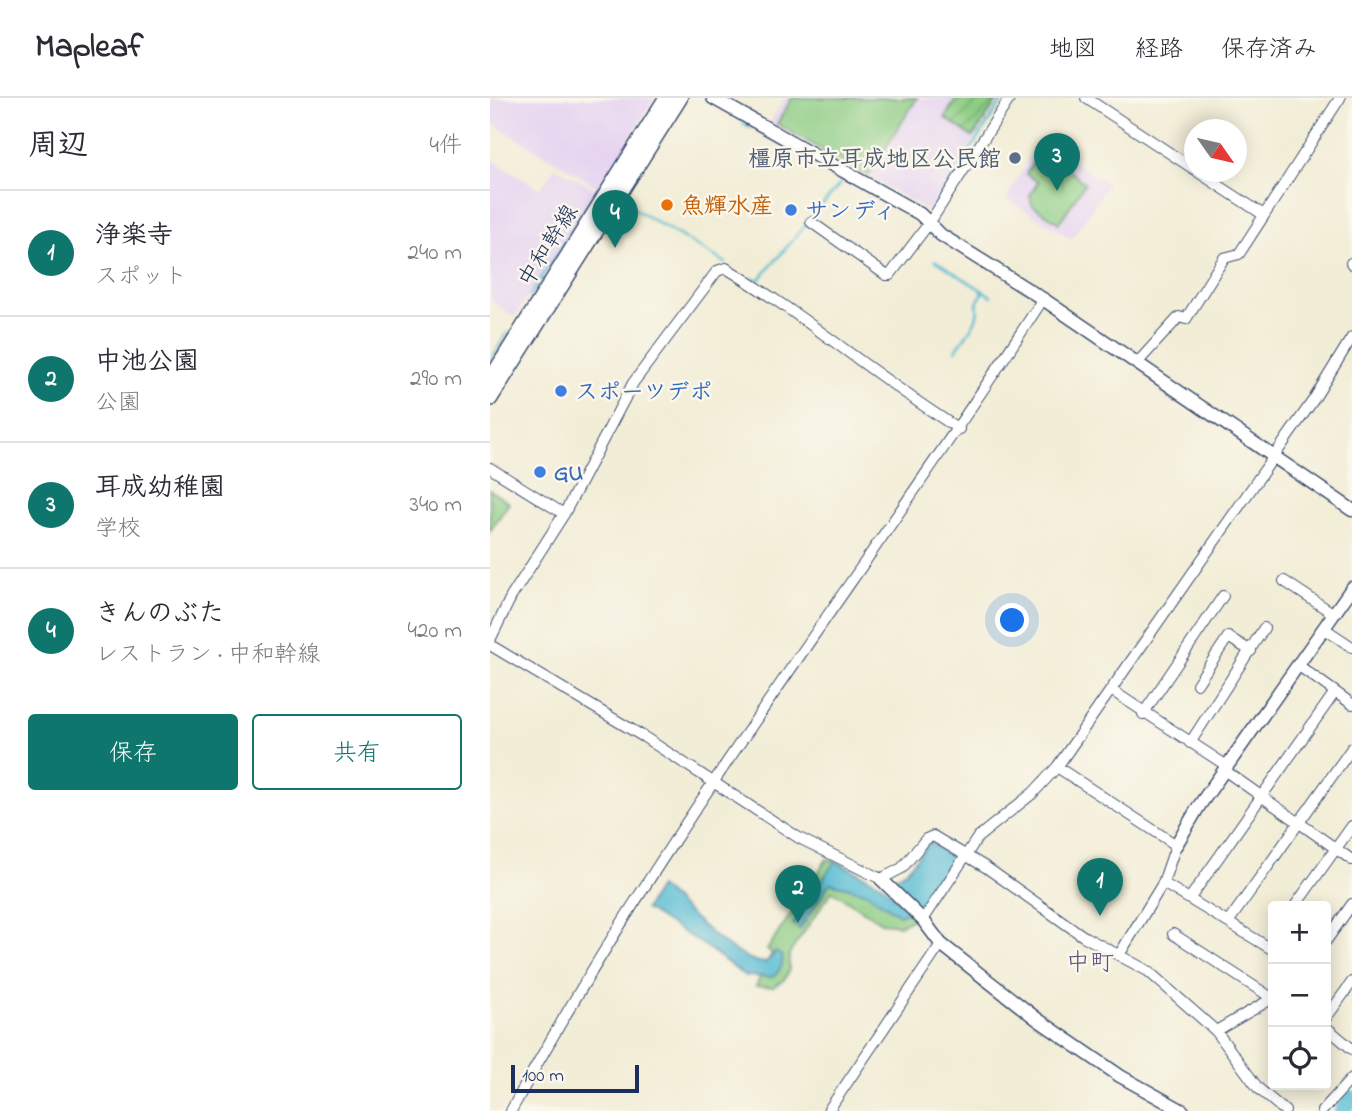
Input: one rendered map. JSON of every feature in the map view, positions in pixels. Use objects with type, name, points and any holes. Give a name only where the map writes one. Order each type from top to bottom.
[{"type":"main road","name":"中和幹線","points":[[492,368],[666,98]]},
{"type":"main road","name":"中和幹線","points":[[490,399],[680,98]]},
{"type":"street","points":[[713,98],[930,222],[941,235],[1138,362],[1352,510]]},
{"type":"street","points":[[811,222],[886,275],[890,275],[930,222],[1010,98]]},
{"type":"street","points":[[1086,98],[1184,162]]},
{"type":"street","points":[[1138,362],[1179,317],[1186,319],[1224,258],[1239,254],[1340,98]]},
{"type":"street","points":[[1214,182],[1264,215]]},
{"type":"street","points":[[958,429],[908,397],[755,286],[726,268],[717,271],[633,383],[564,514],[511,597],[490,642],[799,838],[881,879],[923,920],[941,944],[1119,1076],[1183,1111]]},
{"type":"street","points":[[511,1111],[546,1045],[711,781],[958,429],[1043,299]]},
{"type":"street","points":[[923,920],[963,856],[991,824],[1029,797],[1057,767],[1274,457],[1352,337]]},
{"type":"street","points":[[490,468],[564,514]]},
{"type":"street","points":[[1284,580],[1334,614]]},
{"type":"street","points":[[1143,714],[1223,596]]},
{"type":"street","points":[[1119,955],[1163,883],[1176,845],[1226,768],[1334,614],[1350,597]]},
{"type":"street","points":[[1190,743],[1264,628]]},
{"type":"street","points":[[1325,629],[1352,647]]},
{"type":"street","points":[[1197,684],[1228,637],[1251,651]]},
{"type":"street","points":[[1299,666],[1352,704]]},
{"type":"street","points":[[1111,690],[1226,768],[1352,860]]},
{"type":"street","points":[[1191,898],[1335,692]]},
{"type":"street","points":[[1229,921],[1352,748]]},
{"type":"street","points":[[1057,767],[1176,845]]},
{"type":"street","points":[[1299,901],[1352,826]]},
{"type":"street","points":[[881,879],[906,864],[929,836],[993,872],[1083,936],[1148,971],[1216,1031],[1258,1088],[1285,1111]]},
{"type":"street","points":[[1163,883],[1268,942]]},
{"type":"street","points":[[1331,934],[1352,904]]},
{"type":"street","points":[[1173,934],[1268,995]]},
{"type":"street","points":[[828,1111],[941,944]]},
{"type":"street","points":[[1331,1011],[1352,982]]},
{"type":"street","points":[[1216,1031],[1268,1001]]},
{"type":"street","points":[[1331,1031],[1352,1049]]},
{"type":"street","points":[[1322,1111],[1352,1078]]},
{"type":"shaded area","points":[[491,98],[655,98],[600,188],[490,122]]},
{"type":"shaded area","points":[[785,98],[1000,98],[929,211],[770,122]]},
{"type":"shaded area","points":[[1036,146],[1049,146],[1108,184],[1072,239],[1006,199]]},
{"type":"shaded area","points":[[490,158],[540,189],[555,167],[596,189],[515,317],[490,300]]},
{"type":"green space","points":[[792,98],[917,98],[868,176],[777,124]]},
{"type":"green space","points":[[956,98],[999,98],[973,137],[945,118]]},
{"type":"green space","points":[[1041,150],[1085,183],[1059,223],[1032,205],[1030,195],[1038,182],[1026,174]]},
{"type":"green space","points":[[490,490],[509,503],[490,531]]},
{"type":"green space","points":[[827,859],[835,861],[830,883],[865,892],[900,915],[909,910],[915,918],[899,925],[883,923],[832,891],[789,954],[789,970],[784,980],[773,987],[756,986],[772,953],[767,950]]},
{"type":"water","points":[[930,842],[956,860],[920,911],[890,880],[906,871]]},
{"type":"water","points":[[835,861],[881,884],[909,910],[900,915],[865,892],[830,883],[800,929],[793,924]]},
{"type":"water","points":[[659,887],[737,953],[765,963],[776,952],[782,956],[779,970],[773,977],[745,976],[705,946],[645,909]]},
{"type":"waterway","points":[[932,209],[1004,98]]},
{"type":"waterway","points":[[743,123],[751,128]]},
{"type":"waterway","points":[[811,218],[845,178]]},
{"type":"waterway","points":[[530,296],[599,187]]},
{"type":"waterway","points":[[624,203],[726,263]]},
{"type":"waterway","points":[[753,279],[760,279],[807,223]]},
{"type":"waterway","points":[[956,350],[975,322],[977,303],[982,294],[980,289],[935,260],[991,296]]},
{"type":"waterway","points":[[490,361],[508,332]]},
{"type":"waterway","points":[[1342,1111],[1352,1098]]},
{"type":"place","name":"橿原市立耳成地区公民館","points":[[1015,158]]},
{"type":"place","name":"耳成幼稚園","points":[[1057,191]]},
{"type":"place","name":"魚輝水産","points":[[667,205]]},
{"type":"place","name":"サンディ","points":[[791,210]]},
{"type":"place","name":"きんのぶた","points":[[615,248]]},
{"type":"place","name":"スポーツデポ","points":[[561,391]]},
{"type":"place","name":"GU","points":[[540,472]]},
{"type":"place","name":"浄楽寺","points":[[1100,916]]},
{"type":"place","name":"中池公園","points":[[798,923]]},
{"type":"district","name":"中町","points":[[1090,962]]}]
